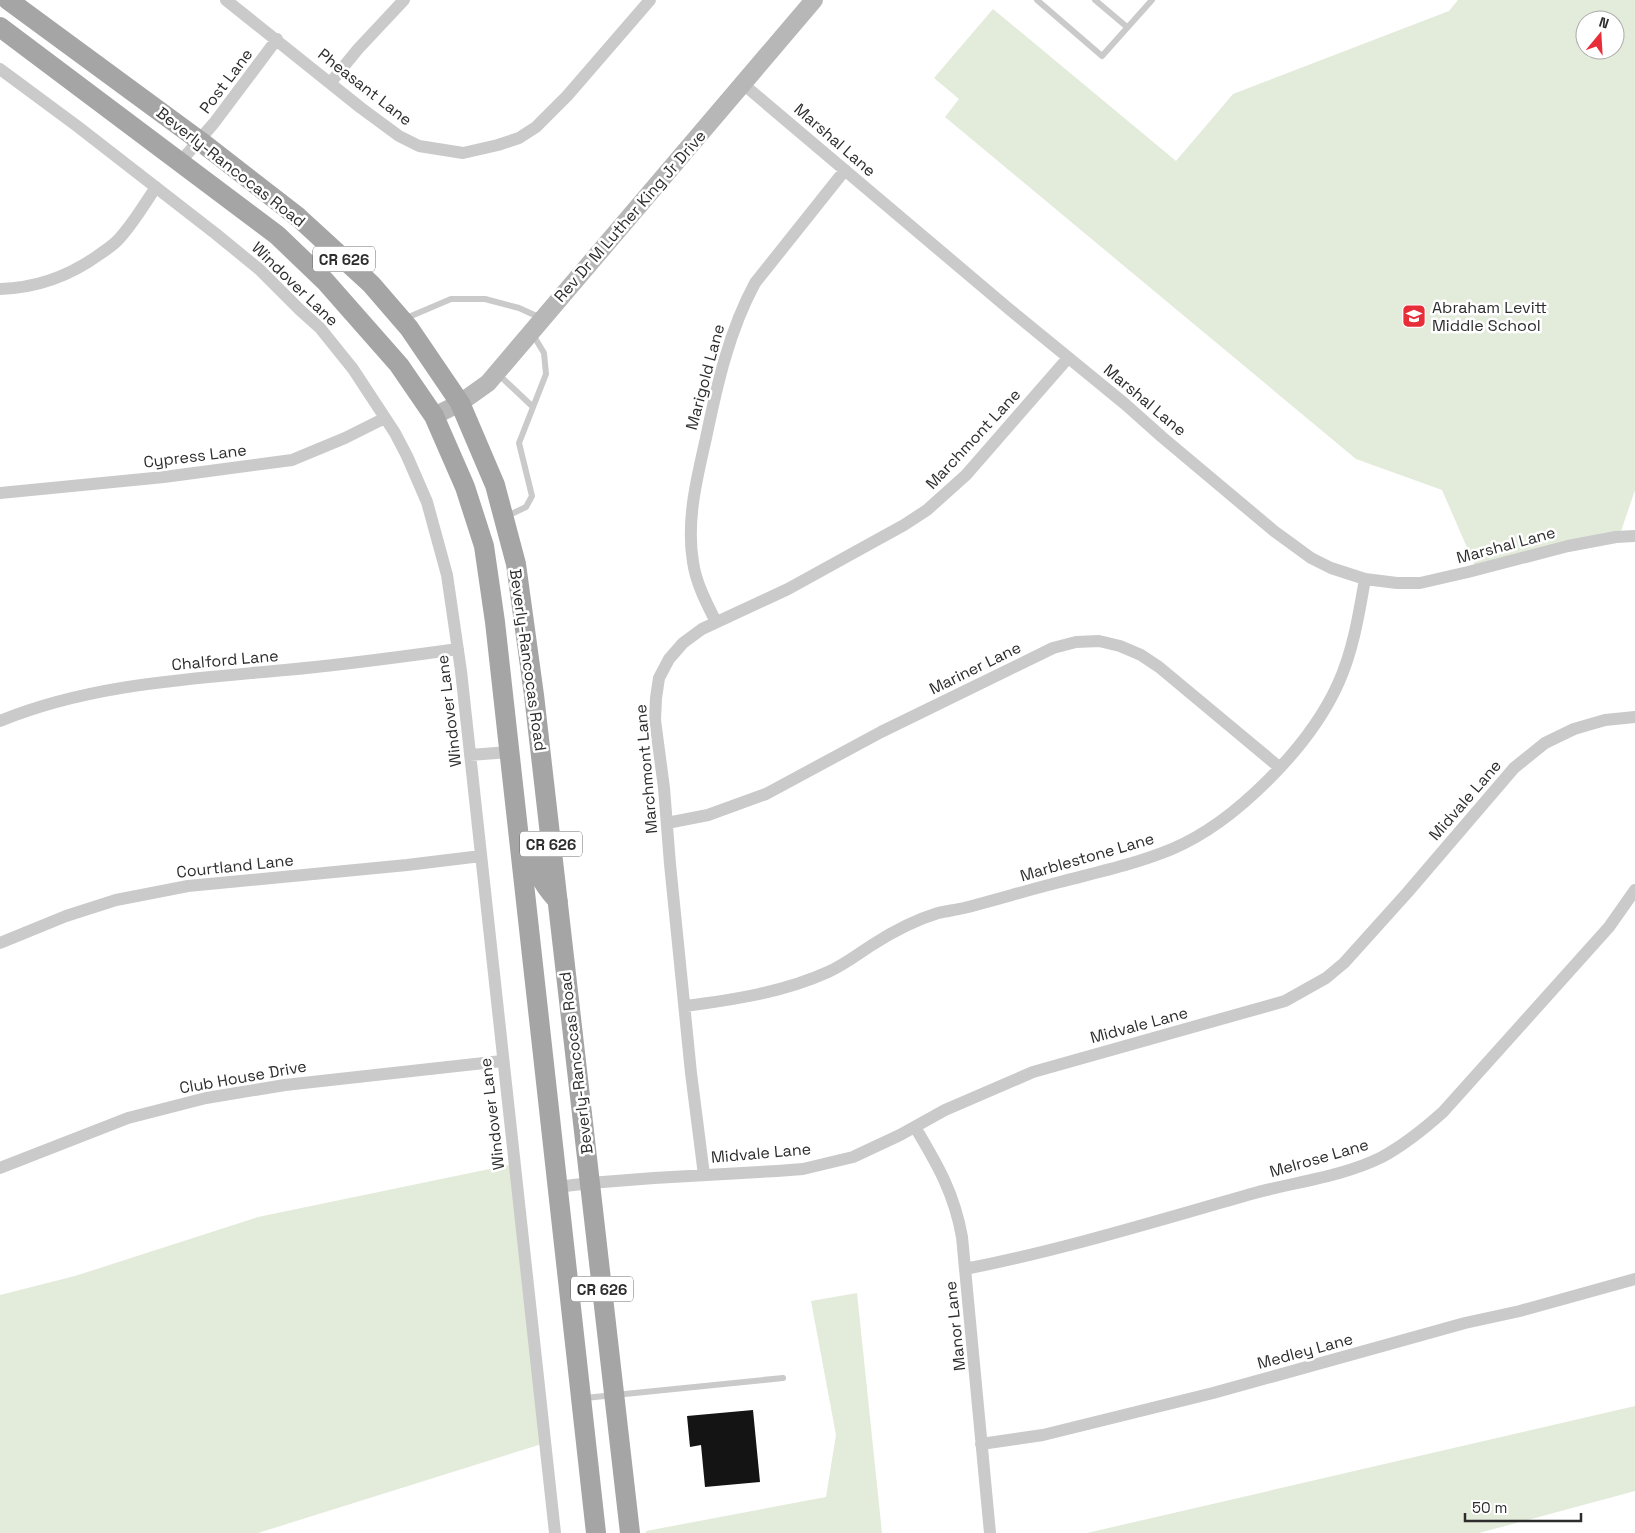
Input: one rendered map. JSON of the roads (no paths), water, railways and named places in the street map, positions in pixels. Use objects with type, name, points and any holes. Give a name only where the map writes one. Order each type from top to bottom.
[{"type":"main road","name":"Beverly-Rancocas Road","points":[[8,0],[200,141],[298,217],[371,284],[402,320],[460,403],[495,485],[516,564],[534,695],[630,1533]]},
{"type":"main road","name":"Beverly-Rancocas Road","points":[[0,27],[181,161],[277,235],[325,282],[400,367],[434,416],[466,486],[484,546],[495,622],[596,1533]]},
{"type":"main road","points":[[510,752],[520,764],[526,781],[536,866],[544,885],[558,901]]},
{"type":"street","name":"Pheasant Lane","points":[[226,0],[387,127],[419,146],[463,153],[519,138],[536,127],[568,96],[650,0]]},
{"type":"street","points":[[331,82],[358,49],[404,0]]},
{"type":"street","name":"Rev Dr M Luther King Jr Drive","points":[[434,416],[460,403],[488,383],[814,0]]},
{"type":"street","name":"Post Lane","points":[[181,161],[200,141],[277,40]]},
{"type":"street","name":"Windover Lane","points":[[0,69],[156,187],[260,270],[320,328],[353,369],[385,418],[407,456],[427,502],[447,574],[458,649],[555,1533]]},
{"type":"street","name":"Marshal Lane","points":[[743,84],[1068,358],[1126,404],[1162,437],[1293,546],[1311,558],[1331,568],[1365,579],[1398,584],[1420,582],[1468,572],[1543,551],[1616,537],[1635,536]]},
{"type":"street","name":"Marigold Lane","points":[[716,622],[700,591],[696,577],[691,543],[691,524],[700,464],[724,363],[739,317],[755,283],[846,170]]},
{"type":"street","points":[[0,289],[44,282],[80,268],[116,242],[135,220],[156,187]]},
{"type":"street","name":"Marchmont Lane","points":[[704,1175],[691,1073],[655,720],[659,678],[669,659],[683,643],[702,629],[788,589],[904,525],[927,510],[966,474],[1068,358]]},
{"type":"street","name":"Cypress Lane","points":[[0,492],[164,477],[292,460],[385,418]]},
{"type":"street","name":"Marblestone Lane","points":[[685,1006],[784,988],[807,981],[829,972],[892,932],[939,913],[1122,867],[1172,849],[1196,837],[1218,823],[1250,797],[1279,767],[1317,721],[1339,682],[1352,644],[1365,579]]},
{"type":"street","name":"Mariner Lane","points":[[667,823],[717,812],[766,794],[881,732],[1011,668],[1053,648],[1076,642],[1099,641],[1120,646],[1141,655],[1159,667],[1279,767]]},
{"type":"street","name":"Chalford Lane","points":[[0,721],[56,702],[121,688],[162,682],[368,662],[458,649]]},
{"type":"street","name":"Midvale Lane","points":[[558,1187],[590,1183],[803,1168],[852,1157],[945,1110],[1033,1072],[1284,1001],[1326,978],[1360,946],[1514,768],[1545,743],[1574,729],[1605,720],[1635,717]]},
{"type":"street","points":[[470,755],[510,752]]},
{"type":"street","name":"Courtland Lane","points":[[0,943],[66,916],[116,900],[188,886],[481,856]]},
{"type":"street","name":"Melrose Lane","points":[[965,1270],[1023,1258],[1259,1192],[1332,1174],[1381,1157],[1424,1129],[1442,1112],[1609,927],[1635,890]]},
{"type":"street","name":"Club House Drive","points":[[0,1168],[128,1118],[206,1098],[285,1085],[502,1061]]},
{"type":"street","name":"Manor Lane","points":[[914,1126],[932,1154],[954,1200],[962,1237],[990,1533]]},
{"type":"street","name":"Medley Lane","points":[[981,1444],[1043,1435],[1213,1393],[1465,1323],[1520,1311],[1635,1279]]},
{"type":"lane","points":[[1037,0],[1102,56],[1151,0]]},
{"type":"lane","points":[[1095,0],[1127,28]]},
{"type":"lane","points":[[402,320],[451,299],[486,299],[520,308],[537,325],[544,353],[546,374],[519,443],[532,496],[526,507],[504,518]]},
{"type":"lane","points":[[497,373],[506,384],[533,407]]},
{"type":"lane","points":[[581,1399],[783,1378]]},
{"type":"place","name":"Abraham Levitt Middle School","points":[[1414,316]]}]
